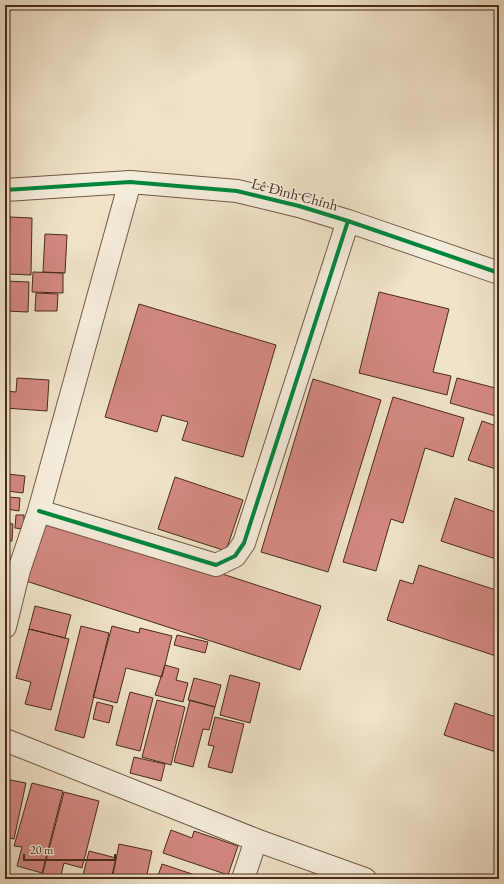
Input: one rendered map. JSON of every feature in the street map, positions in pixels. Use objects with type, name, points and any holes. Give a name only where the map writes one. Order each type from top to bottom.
[{"type":"street","name":"Lê Đình Chính","points":[[5,190],[130,182],[237,191],[299,206],[348,221],[499,273]]},
{"type":"street","points":[[5,627],[19,570],[39,511],[130,182]]},
{"type":"street","points":[[39,511],[216,565],[235,556],[244,543],[348,221]]},
{"type":"street","points":[[5,740],[256,840],[365,879]]},
{"type":"street","points":[[243,879],[256,840]]},
{"type":"building","points":[[10,217],[32,218],[31,275],[8,274]]},
{"type":"building","points":[[5,228],[7,228],[5,258]]},
{"type":"building","points":[[45,234],[67,235],[65,273],[43,272]]},
{"type":"building","points":[[33,272],[63,273],[63,293],[32,292]]},
{"type":"building","points":[[5,281],[29,282],[28,312],[5,311]]},
{"type":"building","points":[[379,292],[449,309],[433,372],[451,376],[447,395],[359,373]]},
{"type":"building","points":[[36,293],[58,294],[57,311],[35,311]]},
{"type":"building","points":[[139,304],[276,345],[243,457],[182,440],[188,422],[162,415],[157,432],[105,417]]},
{"type":"building","points":[[17,378],[49,380],[47,411],[5,408],[5,391],[16,392]]},
{"type":"building","points":[[457,378],[499,389],[499,417],[450,403]]},
{"type":"building","points":[[313,379],[381,400],[328,572],[261,552]]},
{"type":"building","points":[[393,397],[464,418],[453,457],[425,448],[403,523],[391,519],[376,571],[343,562]]},
{"type":"building","points":[[482,421],[499,427],[499,470],[468,460]]},
{"type":"building","points":[[8,474],[25,476],[23,493],[7,491]]},
{"type":"building","points":[[175,477],[243,500],[226,551],[158,529]]},
{"type":"building","points":[[8,497],[20,498],[19,511],[7,509]]},
{"type":"building","points":[[455,498],[498,513],[499,510],[499,560],[441,541]]},
{"type":"building","points":[[16,515],[24,515],[24,529],[15,528]]},
{"type":"building","points":[[47,517],[321,606],[300,670],[26,581]]},
{"type":"building","points":[[5,523],[13,524],[12,541],[5,541]]},
{"type":"building","points":[[419,565],[499,591],[499,657],[387,620],[400,580],[413,584]]},
{"type":"building","points":[[35,606],[71,615],[65,638],[29,629]]},
{"type":"building","points":[[81,626],[109,633],[84,738],[55,730]]},
{"type":"building","points":[[112,626],[139,633],[140,628],[172,636],[162,677],[126,668],[117,703],[93,697]]},
{"type":"building","points":[[29,629],[69,639],[51,710],[25,704],[31,682],[16,678]]},
{"type":"building","points":[[177,635],[208,642],[205,653],[174,645]]},
{"type":"building","points":[[165,665],[179,669],[176,680],[188,683],[183,702],[155,695]]},
{"type":"building","points":[[230,675],[260,683],[250,723],[220,715]]},
{"type":"building","points":[[194,678],[221,685],[215,707],[188,700]]},
{"type":"building","points":[[130,692],[153,698],[140,751],[116,745]]},
{"type":"building","points":[[157,700],[185,707],[171,765],[142,757]]},
{"type":"building","points":[[190,700],[215,707],[209,730],[203,729],[193,767],[174,762]]},
{"type":"building","points":[[97,702],[113,706],[109,723],[93,719]]},
{"type":"building","points":[[455,703],[499,718],[499,753],[444,735]]},
{"type":"building","points":[[215,717],[244,724],[232,773],[208,767],[214,746],[208,745]]},
{"type":"building","points":[[134,757],[165,764],[161,781],[130,773]]},
{"type":"building","points":[[5,779],[26,783],[14,839],[5,837]]},
{"type":"building","points":[[32,783],[63,791],[42,873],[17,866],[22,847],[14,846]]},
{"type":"building","points":[[64,792],[99,801],[82,868],[64,863],[60,879],[53,879],[42,876]]},
{"type":"building","points":[[171,830],[192,838],[194,831],[238,846],[228,875],[163,853]]},
{"type":"building","points":[[119,844],[152,851],[146,879],[129,879],[113,875]]},
{"type":"building","points":[[89,851],[116,858],[111,879],[82,879]]},
{"type":"building","points":[[162,864],[207,879],[157,879]]},
{"type":"cycle path","points":[[5,190],[130,182],[237,191],[299,206],[348,221],[499,273]]},
{"type":"cycle path","points":[[39,511],[216,565],[235,556],[244,543],[348,221]]}]
